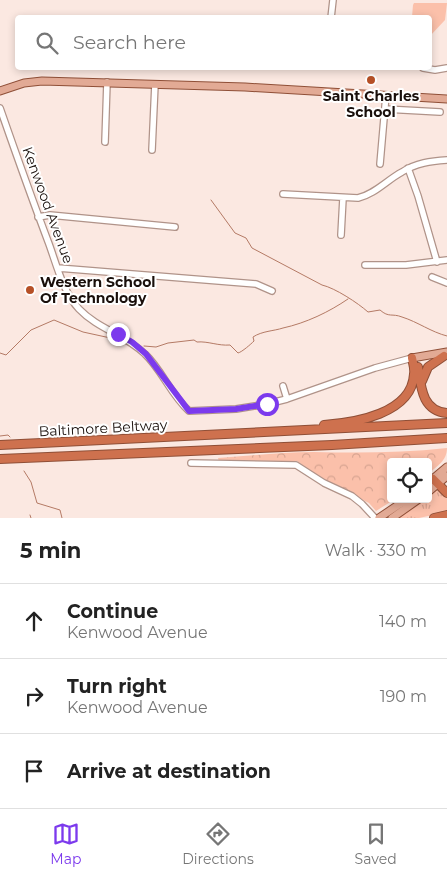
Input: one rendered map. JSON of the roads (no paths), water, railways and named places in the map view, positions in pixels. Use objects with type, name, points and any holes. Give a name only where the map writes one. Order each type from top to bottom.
[{"type":"highway","points":[[421,388],[422,379],[428,367],[446,355]]},
{"type":"highway","points":[[415,358],[423,396],[431,407],[447,413]]},
{"type":"highway","points":[[239,434],[344,423],[381,413],[396,404],[408,391],[414,373],[415,358]]},
{"type":"highway","name":"Baltimore Beltway","points":[[0,445],[447,423]]},
{"type":"highway","name":"Baltimore Beltway","points":[[0,459],[332,445],[447,438]]},
{"type":"highway","points":[[439,480],[447,493]]},
{"type":"highway","points":[[434,518],[447,515]]},
{"type":"main road","points":[[0,91],[31,82],[107,82],[447,99]]},
{"type":"main road","name":"Kenwood Avenue","points":[[415,358],[446,355]]},
{"type":"main road","points":[[439,480],[447,467]]},
{"type":"main road","points":[[379,518],[401,503]]},
{"type":"main road","points":[[392,518],[413,503]]},
{"type":"street","points":[[331,15],[333,0]]},
{"type":"street","points":[[432,70],[447,68]]},
{"type":"street","points":[[105,142],[107,82]]},
{"type":"street","points":[[152,150],[155,84]]},
{"type":"street","points":[[380,164],[386,95]]},
{"type":"street","name":"Kenwood Avenue","points":[[0,108],[38,217],[67,292],[79,309],[98,324],[132,342],[146,354],[189,411],[250,407],[287,399],[376,368],[415,358]]},
{"type":"street","points":[[385,109],[440,112]]},
{"type":"street","points":[[282,194],[344,198],[364,197],[408,168],[425,162],[447,160]]},
{"type":"street","points":[[408,168],[437,262]]},
{"type":"street","points":[[341,235],[344,198]]},
{"type":"street","points":[[38,217],[50,215],[174,227]]},
{"type":"street","points":[[365,265],[406,265],[447,260]]},
{"type":"street","points":[[58,268],[256,284],[272,291]]},
{"type":"street","points":[[432,276],[447,283]]},
{"type":"street","points":[[283,386],[287,399]]},
{"type":"street","points":[[191,463],[296,465],[324,483],[352,496],[375,518]]},
{"type":"waterway","points":[[211,200],[235,233],[246,238],[252,248],[322,285],[340,292],[368,312],[380,310],[388,315],[408,319],[447,336]]},
{"type":"waterway","points":[[144,346],[156,347],[168,343],[194,340],[197,342],[230,345],[238,353],[254,341],[253,337],[257,335],[309,320],[348,299]]},
{"type":"waterway","points":[[0,353],[6,355],[31,330],[54,320],[83,332],[115,339]]},
{"type":"waterway","points":[[0,436],[8,435],[10,437]]},
{"type":"waterway","points":[[24,471],[31,482],[37,503],[60,510],[62,518]]},
{"type":"place","name":"Saint Charles School","points":[[371,80]]},
{"type":"place","name":"Western School Of Technology","points":[[30,290]]}]
